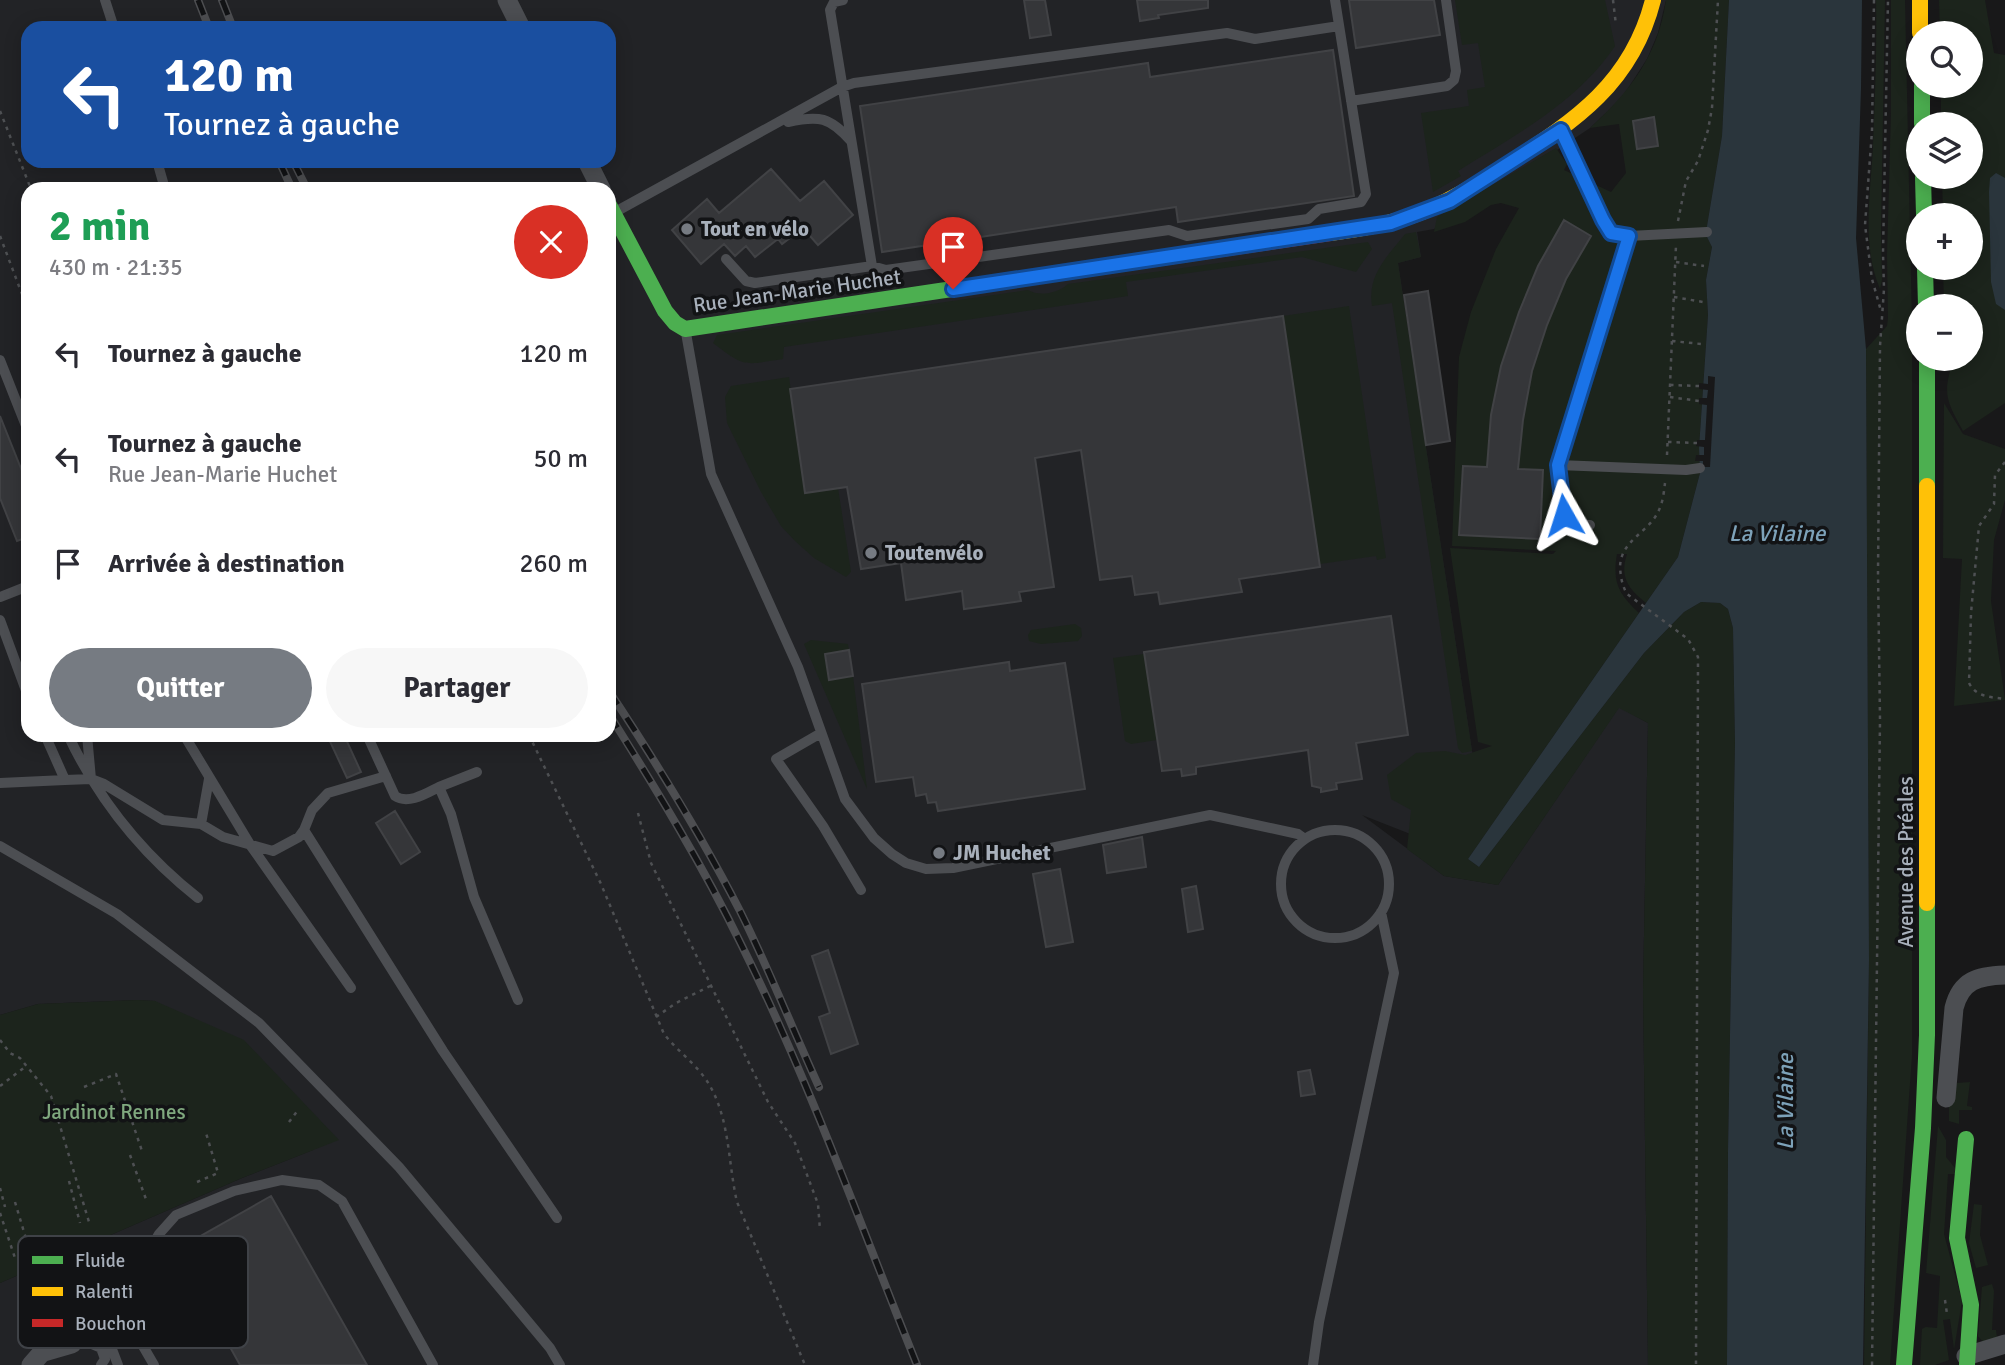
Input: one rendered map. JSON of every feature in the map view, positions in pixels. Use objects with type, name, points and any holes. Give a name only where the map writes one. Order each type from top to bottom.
[{"type":"street","points":[[507,0],[518,21]]},
{"type":"street","name":"Rue Jean-Marie Huchet","points":[[685,328],[1391,223],[1450,201],[1561,130],[1597,101],[1619,77],[1637,48],[1653,0]]},
{"type":"street","points":[[1920,0],[1920,21]]},
{"type":"street","points":[[616,218],[665,311],[675,323],[685,328]]},
{"type":"street","name":"Avenue des Préales","points":[[1904,1365],[1923,1128],[1927,1035],[1927,371]]},
{"type":"street","points":[[1946,1098],[1954,1008],[1958,994],[1972,980],[2005,975]]},
{"type":"street","points":[[1966,1139],[1956,1238],[1971,1305],[1967,1360],[2005,1345]]},
{"type":"street","points":[[36,1359],[56,1348]]},
{"type":"lane","points":[[105,0],[112,21]]},
{"type":"lane","points":[[843,0],[834,2],[830,10],[872,266]]},
{"type":"lane","points":[[726,259],[746,281],[755,283],[872,266],[886,270],[1169,230],[1187,236],[1308,219],[1319,209],[1361,202],[1366,194],[1335,0]]},
{"type":"lane","points":[[1351,101],[1447,86],[1454,80],[1456,71],[1446,0]]},
{"type":"lane","points":[[616,206],[854,83],[1227,33],[1255,39],[1339,26]]},
{"type":"lane","points":[[774,125],[820,117],[837,125],[851,141]]},
{"type":"lane","points":[[1561,130],[1611,233],[1629,236],[1707,232]]},
{"type":"lane","points":[[1590,525],[1571,524],[1564,515],[1558,465],[1629,236]]},
{"type":"lane","points":[[685,328],[710,474],[785,635],[811,699],[837,782],[855,817],[892,854],[906,863],[926,869],[953,868],[1210,815],[1298,834],[1305,839]]},
{"type":"lane","points":[[0,360],[21,413]]},
{"type":"lane","points":[[1558,465],[1700,468]]},
{"type":"lane","points":[[0,597],[21,589]]},
{"type":"lane","points":[[0,620],[21,677]]},
{"type":"lane","points":[[0,635],[0,645]]},
{"type":"lane","points":[[821,733],[776,759],[823,826],[861,890]]},
{"type":"lane","points":[[48,742],[65,780]]},
{"type":"lane","points":[[72,742],[91,779],[139,845],[169,875],[198,898]]},
{"type":"lane","points":[[87,742],[91,779]]},
{"type":"lane","points":[[188,742],[251,846],[351,988]]},
{"type":"lane","points":[[370,742],[395,796],[400,800],[408,800],[477,772]]},
{"type":"lane","points":[[0,783],[91,779],[163,820],[201,824],[223,837],[274,851],[299,837],[312,810],[328,793],[387,776]]},
{"type":"lane","points":[[201,824],[209,779]]},
{"type":"lane","points":[[439,787],[451,814],[474,897],[517,1000]]},
{"type":"lane","points":[[304,830],[443,1051],[557,1219]]},
{"type":"lane","points":[[1341,830],[1362,837],[1376,849],[1384,862],[1389,881],[1388,894],[1381,912],[1358,933],[1328,938],[1310,932],[1295,920],[1286,905],[1281,887],[1284,866],[1293,849],[1305,839],[1323,831],[1341,830]]},
{"type":"lane","points":[[0,846],[117,914],[259,1023],[398,1167],[550,1348],[560,1365]]},
{"type":"lane","points":[[1313,1365],[1319,1322],[1394,973],[1381,912]]},
{"type":"lane","points":[[158,1236],[176,1214],[234,1191],[282,1180],[319,1185],[342,1201],[433,1365]]},
{"type":"lane","points":[[101,1348],[105,1359],[101,1365]]},
{"type":"lane","points":[[112,1348],[118,1365]]},
{"type":"lane","points":[[144,1348],[154,1365]]},
{"type":"path","points":[[1613,0],[1616,25]]},
{"type":"path","points":[[1696,1365],[1698,657],[1688,639],[1633,599],[1622,586],[1620,558],[1628,544],[1660,510],[1668,442],[1680,201],[1708,130],[1712,108],[1718,0]]},
{"type":"path","points":[[1874,0],[1872,131],[1865,225],[1872,279],[1882,314]]},
{"type":"path","points":[[1871,1365],[1879,892],[1879,437],[1888,0]]},
{"type":"path","points":[[0,111],[21,164]]},
{"type":"path","points":[[0,236],[21,292]]},
{"type":"path","points":[[1676,262],[1704,266]]},
{"type":"path","points":[[1674,298],[1703,302]]},
{"type":"path","points":[[1672,341],[1701,344]]},
{"type":"path","points":[[1670,385],[1699,386]]},
{"type":"path","points":[[1670,397],[1699,401]]},
{"type":"path","points":[[1668,442],[1697,443]]},
{"type":"path","points":[[2005,462],[1995,475],[1994,503],[1979,526],[1971,613],[1969,683],[1979,695],[2005,699]]},
{"type":"path","points":[[532,742],[601,884],[664,1034],[676,1051],[710,1086],[725,1125],[737,1202],[805,1365]]},
{"type":"path","points":[[638,813],[651,863],[768,1102],[795,1143],[818,1204],[820,1230]]},
{"type":"path","points":[[656,1017],[685,998],[712,985]]},
{"type":"path","points":[[0,1040],[10,1053],[20,1058],[51,1096],[89,1222]]},
{"type":"path","points":[[0,1086],[24,1066]]},
{"type":"path","points":[[84,1087],[116,1074],[142,1151]]},
{"type":"path","points":[[289,1122],[298,1110]]},
{"type":"path","points":[[197,1182],[218,1173],[206,1133]]},
{"type":"path","points":[[130,1155],[147,1202]]},
{"type":"path","points":[[69,1181],[80,1223]]},
{"type":"path","points":[[0,1188],[5,1207]]},
{"type":"path","points":[[15,1202],[25,1236]]},
{"type":"path","points":[[0,1213],[16,1261]]},
{"type":"shaded area","points":[[0,0],[1666,0],[1658,33],[1647,59],[1621,99],[1590,128],[1449,222],[1434,229],[1417,232],[1421,257],[1398,263],[1478,790],[1418,837],[1362,815],[1444,876],[1498,885],[1619,707],[1648,723],[1643,990],[1648,1365],[0,1365],[0,1283],[18,1275],[18,1348],[248,1348],[248,1236],[108,1236],[313,1150],[155,1001],[38,1004],[0,1015]]},
{"type":"green space","points":[[1455,0],[1605,0],[1615,46],[1600,66],[1564,101],[1523,131],[1458,171],[1461,176],[1433,192],[1421,113],[1469,106],[1467,90],[1485,87],[1478,43],[1462,45]]},
{"type":"green space","points":[[1666,0],[1729,0],[1722,136],[1707,226],[1707,237],[1712,247],[1706,280],[1708,315],[1699,448],[1700,473],[1678,557],[1646,603],[1627,582],[1624,570],[1627,554],[1617,554],[1616,580],[1626,600],[1639,613],[1468,859],[1479,867],[1644,653],[1684,612],[1701,602],[1720,603],[1728,609],[1733,628],[1735,743],[1727,1365],[1648,1365],[1643,990],[1648,723],[1619,708],[1498,885],[1444,876],[1407,849],[1411,810],[1391,799],[1387,775],[1416,753],[1445,751],[1465,755],[1492,746],[1478,742],[1450,548],[1553,554],[1556,551],[1452,546],[1459,357],[1471,312],[1496,249],[1519,208],[1501,203],[1491,205],[1465,222],[1434,232],[1437,217],[1556,148],[1567,164],[1564,170],[1611,192],[1626,173],[1619,124],[1590,128],[1618,100],[1640,71],[1656,38]]},
{"type":"green space","points":[[1876,0],[1885,0],[1880,289],[1874,272],[1869,236]]},
{"type":"green space","points":[[1891,0],[1905,0],[1906,189],[1909,189],[1909,203],[1906,203],[1906,280],[1911,280],[1911,294],[1906,294],[1906,371],[1912,371],[1912,1055],[1890,1365],[1864,1365],[1869,960],[1866,349],[1887,326],[1888,318]]},
{"type":"green space","points":[[1939,0],[1985,0],[1994,53],[2005,55],[2005,403],[1963,431],[1950,404],[1948,380],[1951,371],[1983,371],[1983,294],[1944,294],[1943,280],[1983,280],[1983,203],[1943,203],[1942,189],[1983,189],[1983,112],[1941,112],[1941,98],[1983,98],[1983,21],[1940,21]]},
{"type":"green space","points":[[1416,232],[1421,257],[1398,263],[1472,751],[1462,753],[1458,748],[1392,303],[1372,306],[1371,295],[1375,276],[1385,259],[1405,234]]},
{"type":"green space","points":[[1368,242],[1372,249],[1356,272],[1302,257],[1126,282],[1128,296],[784,347],[783,359],[760,363],[739,361],[713,343],[717,335],[1028,290],[1049,293],[1068,284]]},
{"type":"green space","points":[[1349,306],[1386,558],[1377,560],[1376,556],[1320,564],[1283,316]]},
{"type":"green space","points":[[789,377],[805,493],[838,488],[851,572],[846,577],[814,558],[781,526],[727,423],[725,397],[731,386]]},
{"type":"green space","points":[[1944,403],[1963,434],[2005,449],[2005,500],[1994,540],[1991,601],[2005,700],[1954,706],[1962,559],[1943,558]]},
{"type":"green space","points":[[1075,624],[1081,628],[1082,636],[1078,641],[1041,644],[1029,641],[1031,630]]},
{"type":"green space","points":[[811,640],[848,644],[849,650],[825,654],[829,679],[853,676],[867,789],[804,644]]},
{"type":"green space","points":[[1144,654],[1157,740],[1131,744],[1125,741],[1113,658]]},
{"type":"green space","name":"Jardinot Rennes","points":[[155,1001],[244,1040],[339,1140],[242,1178],[108,1236],[18,1236],[18,1275],[0,1283],[0,1015],[38,1004]]},
{"type":"green space","points":[[1970,1082],[1967,1106],[1972,1107],[1972,1110],[1959,1110],[1959,1124],[1949,1121],[1949,1104],[1957,1083]]},
{"type":"green space","points":[[1938,1126],[1946,1140],[1946,1157],[1955,1168],[1956,1174],[1948,1174],[1944,1234],[1962,1301],[1954,1349],[1950,1319],[1943,1320],[1949,1360],[1935,1365],[1920,1365],[1922,1329],[1937,1328],[1940,1276],[1926,1273]]},
{"type":"green space","points":[[1974,1204],[1982,1205],[1980,1235],[1988,1265],[1976,1268],[1969,1243]]},
{"type":"green space","points":[[1992,1284],[1992,1330],[1996,1330],[1997,1338],[1983,1342],[1978,1336],[1982,1287]]},
{"type":"water","name":"La Vilaine","points":[[1729,0],[1862,0],[1856,238],[1866,349],[1869,960],[1863,1365],[1727,1365],[1735,743],[1733,628],[1728,609],[1720,603],[1701,602],[1684,612],[1644,653],[1479,867],[1468,859],[1678,557],[1700,473],[1699,448],[1708,315],[1706,280],[1712,247],[1707,237],[1707,226],[1722,136]]},
{"type":"water","points":[[1996,173],[2005,178],[2005,310],[1996,304],[1991,282],[1989,192],[1990,178]]},
{"type":"pier","points":[[1708,376],[1715,377],[1710,467],[1703,467],[1703,461],[1695,461],[1696,455],[1704,455],[1704,447],[1696,446],[1697,440],[1705,440],[1707,405],[1699,404],[1699,398],[1707,398],[1708,390],[1699,389],[1699,383],[1708,384]]},
{"type":"building","points":[[1024,0],[1045,0],[1051,35],[1030,38]]},
{"type":"building","points":[[1137,0],[1208,0],[1208,8],[1158,15],[1159,18],[1140,21]]},
{"type":"building","points":[[1349,0],[1434,0],[1440,35],[1356,48]]},
{"type":"building","points":[[1333,50],[1354,196],[1178,222],[1176,207],[882,252],[860,106],[1148,63],[1150,77]]},
{"type":"building","points":[[1654,117],[1658,146],[1637,149],[1633,121]]},
{"type":"building","points":[[771,169],[800,201],[824,181],[853,215],[818,245],[803,228],[782,244],[778,239],[755,257],[746,246],[735,256],[724,244],[701,264],[672,230],[707,199],[719,213]]},
{"type":"building","points":[[1564,220],[1591,236],[1566,279],[1547,325],[1532,371],[1523,420],[1518,469],[1543,470],[1540,539],[1459,535],[1463,466],[1487,467],[1491,415],[1501,366],[1538,266]]},
{"type":"building","points":[[1428,291],[1450,441],[1426,445],[1404,295]]},
{"type":"building","points":[[1283,316],[1320,567],[1239,579],[1242,592],[1160,604],[1158,592],[1135,595],[1132,576],[1100,580],[1081,450],[1035,458],[1054,587],[1019,592],[1021,601],[964,609],[962,591],[906,600],[901,563],[861,569],[847,487],[805,493],[790,389]]},
{"type":"building","points":[[0,416],[21,468],[21,540],[17,541],[0,498]]},
{"type":"building","points":[[1391,616],[1408,735],[1356,743],[1362,779],[1336,783],[1337,789],[1321,792],[1321,788],[1312,786],[1308,750],[1196,767],[1196,774],[1182,776],[1181,769],[1162,771],[1144,652]]},
{"type":"building","points":[[849,650],[853,676],[829,680],[825,654]]},
{"type":"building","points":[[1009,662],[1010,671],[1065,663],[1085,789],[938,811],[936,802],[928,803],[926,794],[916,796],[913,777],[876,782],[862,684]]},
{"type":"building","points":[[330,742],[347,742],[361,772],[347,778]]},
{"type":"building","points":[[395,811],[420,852],[401,864],[376,823]]},
{"type":"building","points":[[1142,837],[1146,867],[1107,873],[1103,845]]},
{"type":"building","points":[[1060,869],[1073,942],[1046,947],[1033,874]]},
{"type":"building","points":[[1196,886],[1203,929],[1188,932],[1182,889]]},
{"type":"building","points":[[828,950],[858,1044],[831,1054],[819,1017],[830,1013],[812,956]]},
{"type":"building","points":[[1310,1070],[1315,1094],[1301,1096],[1298,1072]]},
{"type":"building","points":[[271,1196],[367,1365],[240,1365],[231,1348],[248,1348],[248,1236],[201,1236]]},
{"type":"railway","points":[[198,0],[206,21]]},
{"type":"railway","points":[[222,0],[230,21]]},
{"type":"railway","points":[[282,168],[289,182]]},
{"type":"railway","points":[[296,168],[304,182]]},
{"type":"railway","points":[[616,702],[678,799],[740,911],[819,1087]]},
{"type":"railway","points":[[616,725],[694,856],[766,995],[812,1100],[917,1365]]},
{"type":"traffic: fast","points":[[1922,98],[1922,112]]},
{"type":"traffic: fast","points":[[1923,189],[1924,203]]},
{"type":"traffic: fast","points":[[616,218],[665,311],[675,323],[685,329],[1046,275]]},
{"type":"traffic: fast","points":[[1925,280],[1926,294]]},
{"type":"traffic: fast","points":[[1927,371],[1927,486]]},
{"type":"traffic: fast","points":[[1904,1365],[1923,1128],[1927,1035],[1927,903]]},
{"type":"traffic: fast","points":[[1966,1139],[1957,1238],[1971,1305],[1967,1365]]},
{"type":"traffic: slow","points":[[1330,233],[1394,221],[1439,205],[1533,148],[1578,115],[1616,77],[1644,29],[1653,0]]},
{"type":"traffic: slow","points":[[1920,0],[1920,21]]},
{"type":"traffic: slow","points":[[1927,486],[1927,903]]},
{"type":"traffic: jam","points":[[1046,275],[1330,233]]},
{"type":"place","name":"Tout en vélo","points":[[687,229]]},
{"type":"place","name":"Toutenvélo","points":[[871,553]]},
{"type":"place","name":"JM Huchet","points":[[939,853]]},
{"type":"route","points":[[953,289],[1391,223],[1450,201],[1561,130],[1611,233],[1629,236],[1558,465],[1564,515]]}]
